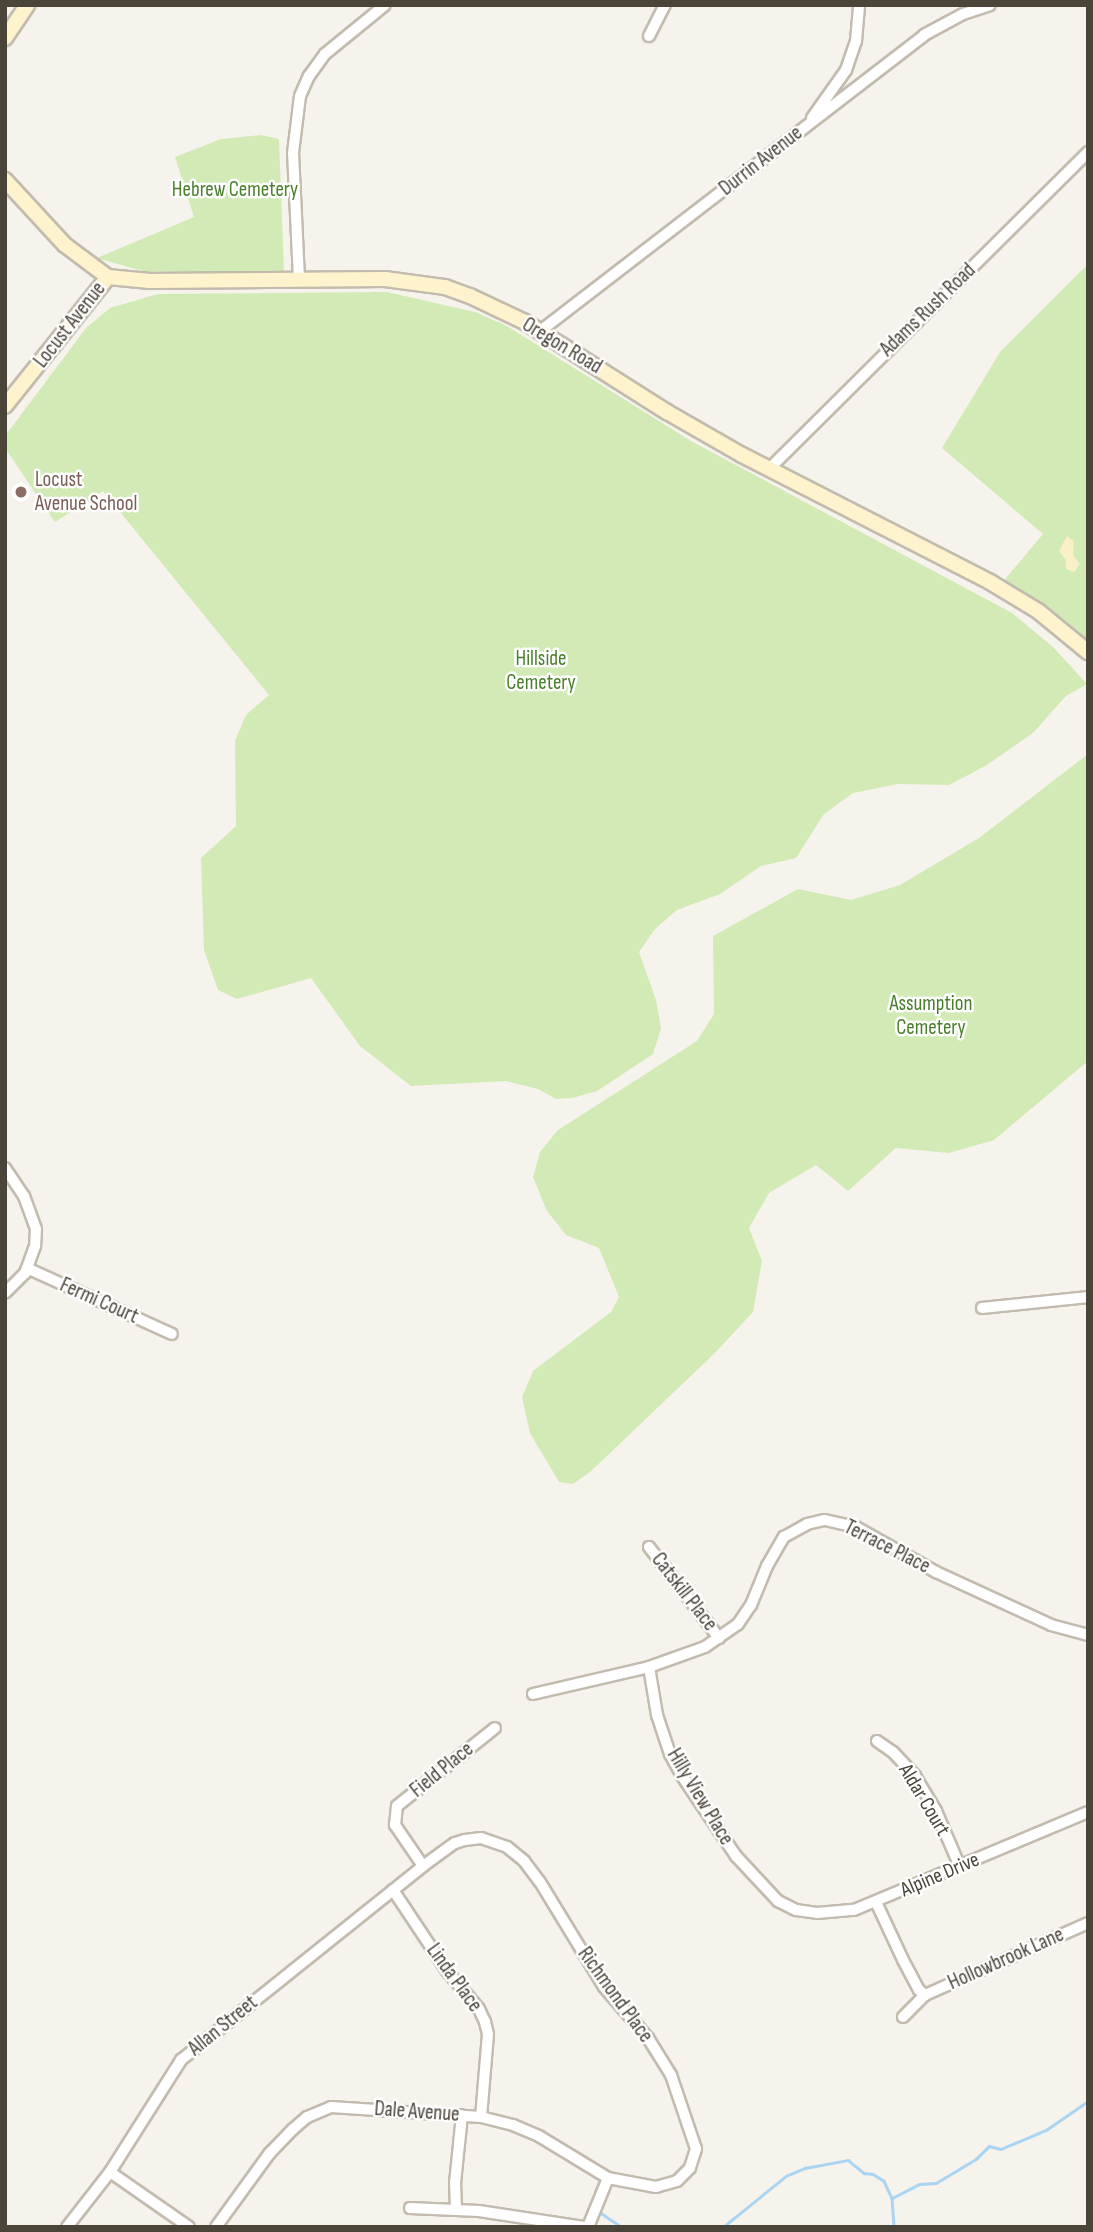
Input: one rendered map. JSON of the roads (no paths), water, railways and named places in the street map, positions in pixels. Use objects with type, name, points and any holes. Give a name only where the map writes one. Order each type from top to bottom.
[{"type":"street","points":[[5,38],[27,5]]},
{"type":"street","points":[[299,279],[292,153],[300,96],[309,76],[325,54],[385,5]]},
{"type":"street","points":[[649,36],[665,5]]},
{"type":"street","points":[[805,127],[846,70],[856,41],[859,5]]},
{"type":"street","name":"Durrin Avenue","points":[[540,332],[924,35],[963,14],[990,5]]},
{"type":"street","name":"Adams Rush Road","points":[[769,469],[1088,152]]},
{"type":"street","points":[[5,180],[65,245],[108,277]]},
{"type":"street","name":"Oregon Road","points":[[108,277],[150,281],[386,279],[445,287],[470,296],[540,332],[667,412],[769,469],[990,582],[1038,611],[1088,652]]},
{"type":"street","name":"Locust Avenue","points":[[5,405],[108,277]]},
{"type":"street","points":[[5,1168],[24,1196],[34,1222],[35,1246],[27,1268],[5,1293]]},
{"type":"street","name":"Fermi Court","points":[[27,1268],[172,1334]]},
{"type":"street","points":[[982,1308],[1088,1297]]},
{"type":"street","name":"Terrace Place","points":[[533,1693],[649,1667],[686,1656],[719,1638],[738,1624],[751,1605],[767,1566],[784,1537],[807,1524],[825,1520],[856,1527],[936,1572],[1051,1625],[1088,1635]]},
{"type":"street","name":"Catskill Place","points":[[649,1547],[719,1638]]},
{"type":"street","name":"Hilly View Place","points":[[649,1667],[657,1715],[670,1754],[682,1776],[736,1856],[764,1888],[788,1906]]},
{"type":"street","name":"Field Place","points":[[423,1866],[395,1825],[397,1806],[495,1728]]},
{"type":"street","name":"Aldar Court","points":[[877,1741],[894,1752],[915,1776],[936,1811],[960,1867]]},
{"type":"street","name":"Alpine Drive","points":[[788,1906],[817,1913],[840,1913],[876,1902],[1088,1812]]},
{"type":"street","name":"Richmond Place","points":[[423,1866],[455,1843],[481,1838],[507,1847],[524,1861],[540,1882],[604,1987],[648,2038],[671,2076],[696,2149],[690,2168],[677,2181],[656,2187]]},
{"type":"street","name":"Allan Street","points":[[67,2227],[110,2172],[181,2060],[423,1866]]},
{"type":"street","name":"Linda Place","points":[[393,1890],[447,1971],[480,2009],[488,2034],[481,2117]]},
{"type":"street","points":[[876,1902],[903,1960],[919,1990],[925,1995],[903,2017]]},
{"type":"street","name":"Hollowbrook Lane","points":[[925,1995],[1088,1923]]},
{"type":"street","name":"Dale Avenue","points":[[216,2227],[269,2154],[307,2117],[318,2110],[343,2106],[481,2117],[539,2136],[608,2178],[656,2187]]},
{"type":"street","points":[[456,2210],[455,2183],[462,2115]]},
{"type":"street","points":[[110,2172],[189,2227]]},
{"type":"street","points":[[410,2208],[456,2210],[587,2227],[608,2178]]},
{"type":"waterway","points":[[892,2198],[919,2184],[936,2183],[976,2159],[989,2146],[1001,2149],[1046,2130],[1088,2101]]},
{"type":"waterway","points":[[723,2227],[786,2176],[805,2168],[848,2160],[864,2173],[873,2174],[884,2181],[892,2198],[894,2227]]},
{"type":"waterway","points":[[601,2213],[622,2227]]},
{"type":"place","name":"Locust Avenue School","points":[[21,492]]},
{"type":"park label","name":"Hebrew Cemetery","points":[[235,190]]},
{"type":"park label","name":"Hillside Cemetery","points":[[541,671]]},
{"type":"park label","name":"Assumption Cemetery","points":[[931,1016]]}]
